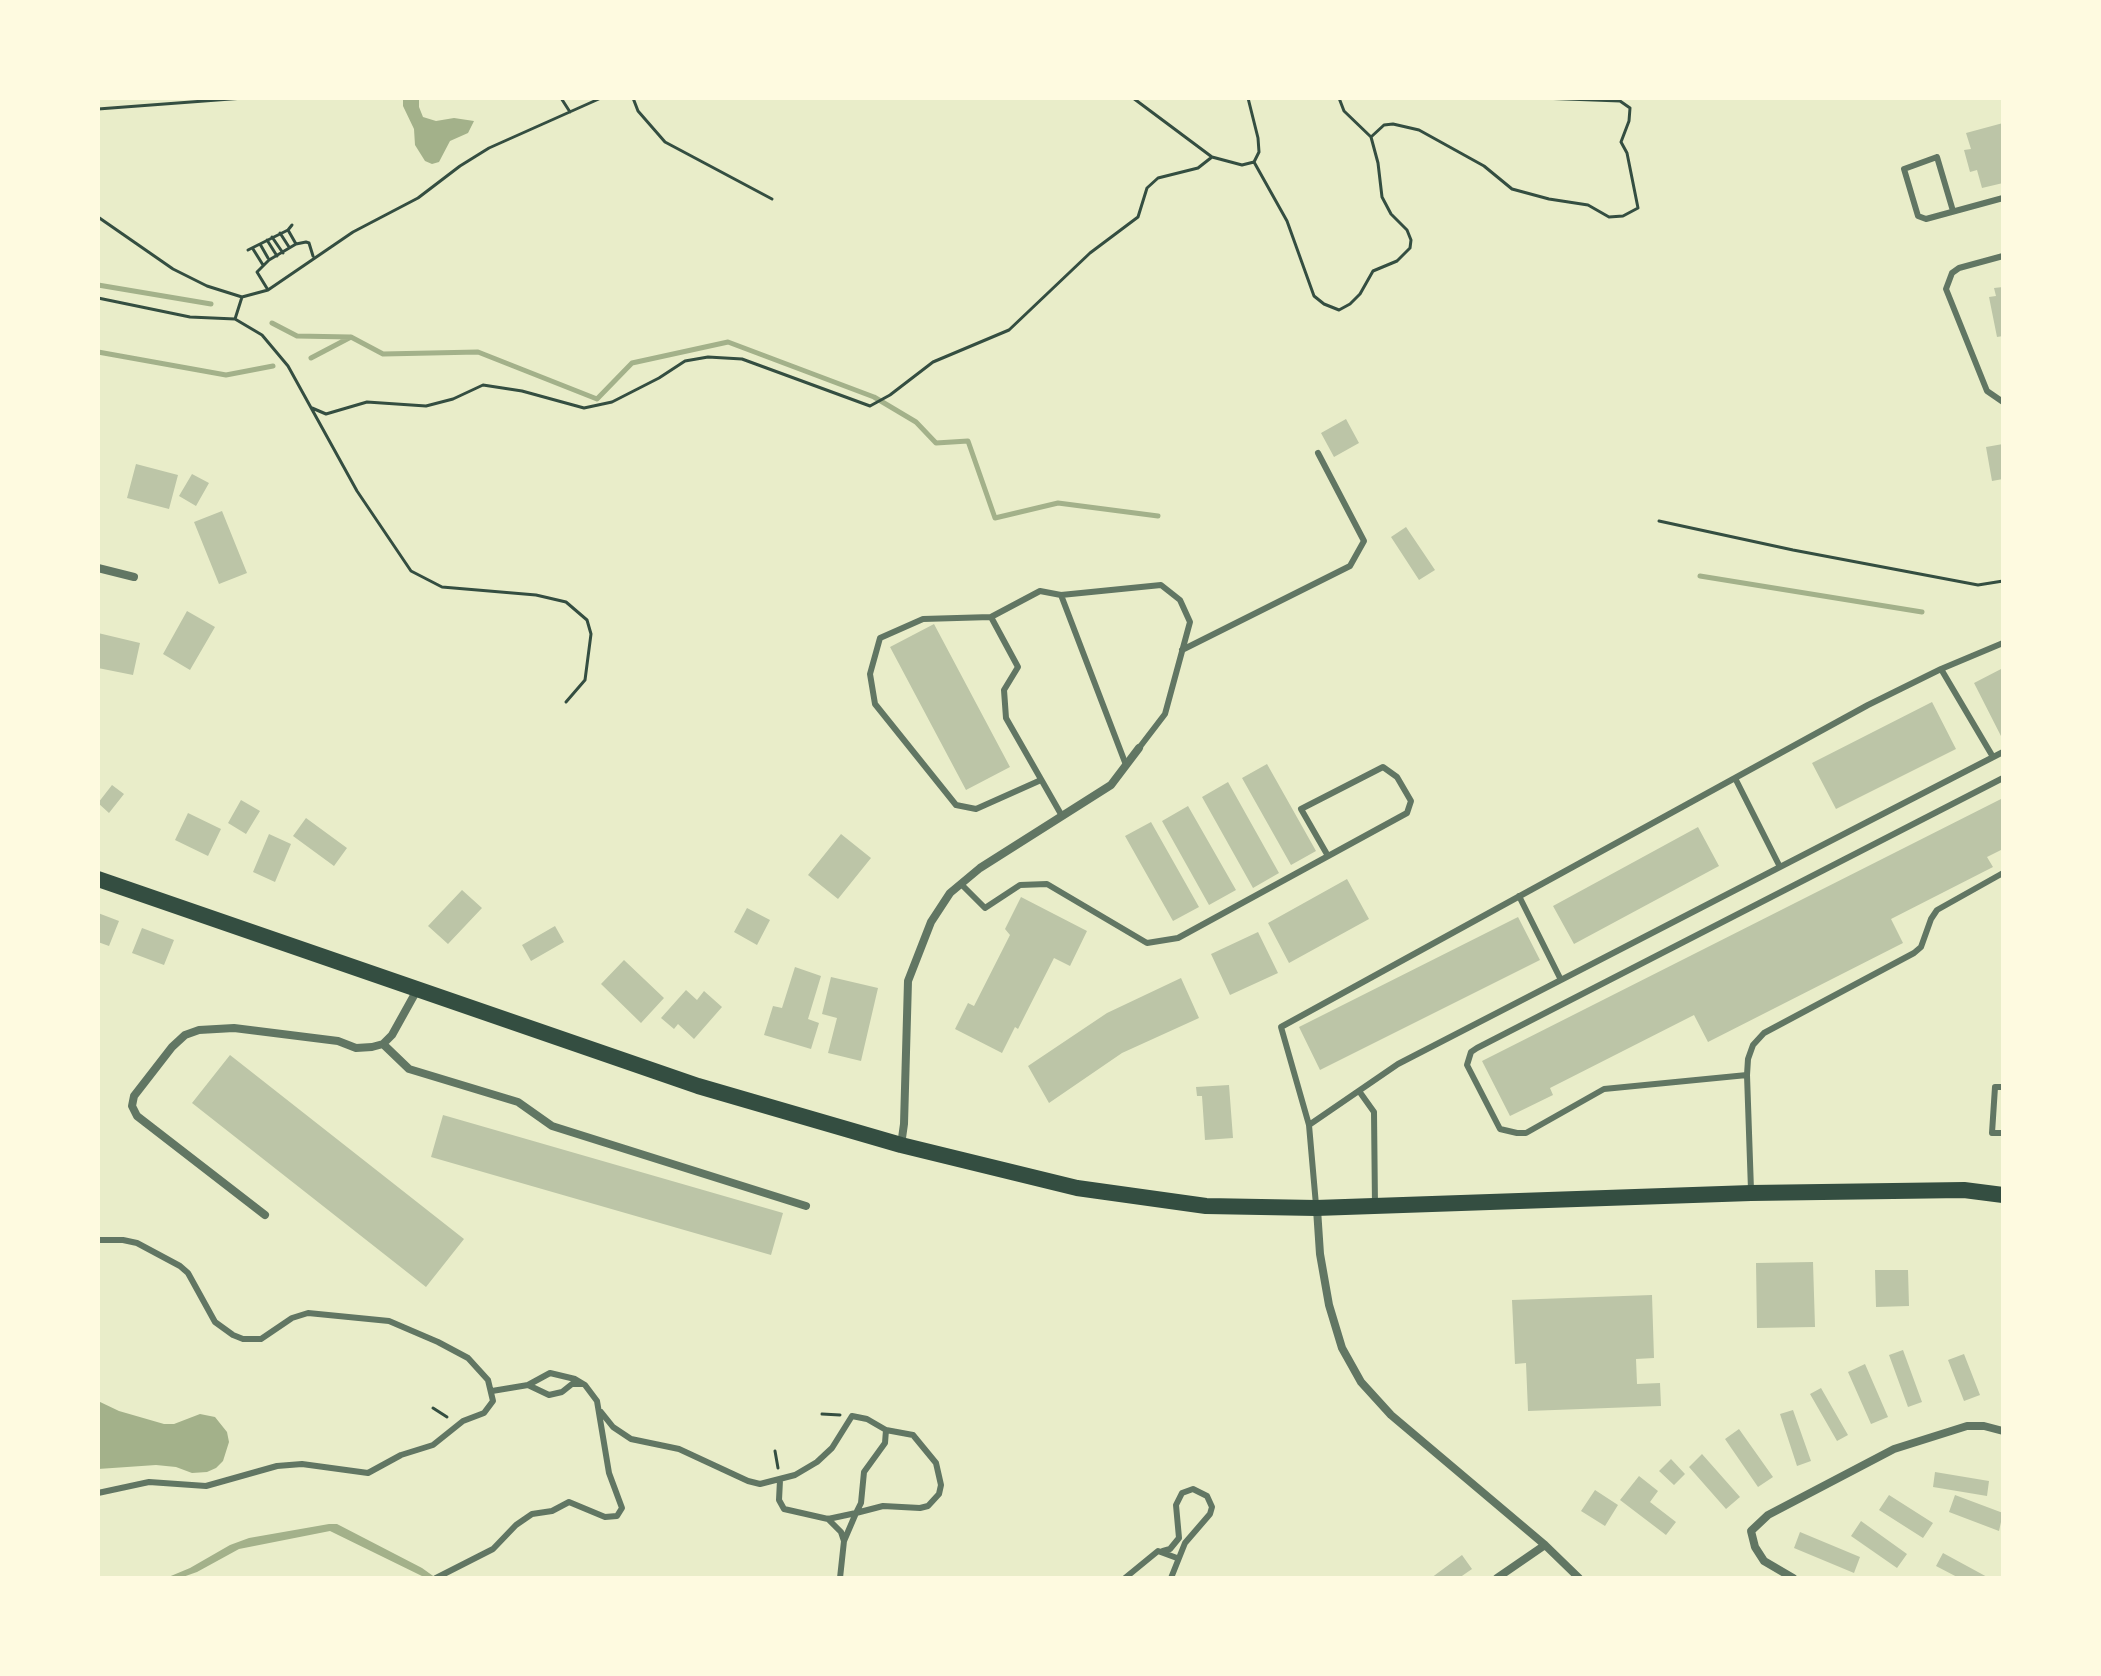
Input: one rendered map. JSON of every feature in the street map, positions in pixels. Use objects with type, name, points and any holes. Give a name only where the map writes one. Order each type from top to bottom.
[{"type":"main road","points":[[98,879],[698,1086],[901,1145],[1077,1188],[1206,1206],[1316,1208],[1751,1193],[1964,1190],[2003,1195]]},
{"type":"main road","points":[[1964,1190],[2003,1182]]},
{"type":"street","points":[[98,568],[134,577]]},
{"type":"street","points":[[901,1145],[908,981],[931,922],[950,893],[980,868],[1111,785],[1139,748]]},
{"type":"street","points":[[265,1215],[137,1116],[132,1106],[134,1096],[172,1047],[185,1035],[199,1030],[234,1028],[338,1041],[356,1048],[383,1044],[392,1035],[418,989]]},
{"type":"street","points":[[383,1044],[409,1069],[518,1102],[552,1126],[806,1206]]},
{"type":"street","points":[[1316,1208],[1329,1305],[1342,1348],[1361,1382],[1391,1415],[1545,1545],[1579,1578]]},
{"type":"street","points":[[1793,1578],[1764,1561],[1755,1547],[1751,1531],[1768,1515],[1894,1449],[1967,1426],[2003,1431]]},
{"type":"street","points":[[1497,1578],[1545,1545]]},
{"type":"lane","points":[[1953,211],[1937,157],[1904,169],[1918,216],[1926,219],[2003,198]]},
{"type":"lane","points":[[2003,256],[1959,268],[1952,273],[1946,289],[1987,391],[2003,402]]},
{"type":"lane","points":[[1182,650],[1350,566],[1364,541],[1318,453]]},
{"type":"lane","points":[[1041,780],[976,809],[956,805],[875,704],[870,674],[880,638],[923,619],[991,617],[1040,591],[1061,595],[1161,585],[1180,600],[1190,622],[1165,714],[1139,748]]},
{"type":"lane","points":[[1061,595],[1126,765]]},
{"type":"lane","points":[[991,617],[1018,667],[1004,690],[1006,718],[1062,816]]},
{"type":"lane","points":[[1316,1208],[1309,1125],[1281,1027],[1868,705],[2003,643]]},
{"type":"lane","points":[[1941,669],[1993,757]]},
{"type":"lane","points":[[1309,1125],[1398,1064],[2003,752]]},
{"type":"lane","points":[[961,884],[985,908],[1020,885],[1047,884],[1147,943],[1178,938],[1407,813],[1411,801],[1397,777],[1383,767],[1301,809],[1328,856]]},
{"type":"lane","points":[[1735,778],[1780,867]]},
{"type":"lane","points":[[1747,1075],[1604,1089],[1526,1133],[1517,1133],[1500,1129],[1467,1065],[1471,1052],[1477,1048],[2003,778]]},
{"type":"lane","points":[[1751,1193],[1747,1075],[1753,1045],[1764,1033],[1914,953],[1921,947],[1937,910],[2003,873]]},
{"type":"lane","points":[[1519,896],[1561,980]]},
{"type":"lane","points":[[2003,1087],[1995,1087],[1992,1133],[2003,1133]]},
{"type":"lane","points":[[1359,1091],[1374,1112],[1375,1206]]},
{"type":"lane","points":[[98,1240],[137,1243],[180,1266],[188,1273],[215,1322],[233,1335],[243,1339],[261,1339],[292,1318],[308,1313],[389,1321],[468,1358],[488,1380],[493,1401],[484,1413],[454,1427],[433,1445],[401,1455],[368,1473],[302,1464],[267,1468],[206,1486],[149,1482],[98,1493]]},
{"type":"lane","points":[[439,1576],[493,1549],[524,1518],[552,1511],[564,1503],[574,1502],[605,1517],[620,1513],[622,1504],[609,1473],[603,1443],[601,1412],[585,1385],[575,1379],[550,1373],[528,1385],[492,1391]]},
{"type":"lane","points":[[528,1385],[549,1395],[562,1392],[572,1384],[585,1385]]},
{"type":"lane","points":[[601,1412],[613,1427],[631,1439],[679,1449],[760,1484],[795,1475],[817,1462],[832,1448],[852,1416],[867,1419],[886,1430],[906,1433],[918,1440],[936,1463],[941,1485],[939,1494],[928,1506],[883,1506],[828,1519],[784,1509],[779,1500],[780,1480]]},
{"type":"lane","points":[[840,1578],[844,1541],[861,1503],[864,1472],[885,1443],[886,1430]]},
{"type":"lane","points":[[1125,1578],[1153,1555],[1170,1549],[1179,1538],[1178,1499],[1187,1489],[1200,1492],[1211,1502],[1210,1514],[1185,1543],[1171,1578]]},
{"type":"lane","points":[[828,1519],[841,1532],[844,1541]]},
{"type":"lane","points":[[1163,1551],[1177,1558]]},
{"type":"path","points":[[98,109],[244,98]]},
{"type":"path","points":[[561,98],[570,112]]},
{"type":"path","points":[[580,98],[582,107]]},
{"type":"path","points":[[98,217],[173,269],[207,286],[242,297],[268,290],[353,232],[418,198],[489,148],[601,98]]},
{"type":"path","points":[[633,98],[638,111],[665,142],[772,199]]},
{"type":"path","points":[[1133,98],[1212,157],[1234,165],[1254,162]]},
{"type":"path","points":[[1248,98],[1258,138],[1259,152],[1254,162]]},
{"type":"path","points":[[1254,162],[1287,221],[1314,296],[1339,310],[1350,304],[1360,294],[1373,271],[1397,261],[1410,248],[1411,240],[1382,197],[1371,137],[1344,111],[1339,98]]},
{"type":"path","points":[[1371,137],[1384,125],[1419,130],[1484,166],[1512,189],[1588,205],[1609,217],[1623,216],[1638,208],[1627,153],[1621,142],[1631,115],[1625,103],[1540,98]]},
{"type":"path","points":[[312,408],[326,414],[367,402],[426,406],[453,399],[483,385],[522,391],[584,408],[612,402],[685,361],[708,357],[742,359],[870,406],[890,395],[933,362],[1009,330],[1090,253],[1138,217],[1147,188],[1158,178],[1198,168],[1212,157]]},
{"type":"path","points":[[263,265],[250,250],[292,225]]},
{"type":"path","points":[[288,230],[296,244]]},
{"type":"path","points":[[280,233],[290,248]]},
{"type":"path","points":[[272,237],[283,253]]},
{"type":"path","points":[[267,240],[277,256]]},
{"type":"path","points":[[268,290],[257,272],[269,260],[296,244],[309,243],[314,257]]},
{"type":"path","points":[[260,244],[269,260]]},
{"type":"path","points":[[235,319],[242,297]]},
{"type":"path","points":[[98,298],[190,317],[235,319],[262,335],[288,366],[357,491],[411,571],[442,587],[536,595],[566,602],[579,610],[587,620],[591,634],[590,651],[585,680],[566,702]]},
{"type":"path","points":[[1659,521],[1978,585],[2003,581]]},
{"type":"path","points":[[433,1408],[445,1415]]},
{"type":"shaded area","points":[[419,98],[423,117],[436,121],[454,118],[474,121],[468,133],[450,141],[439,162],[432,164],[425,161],[415,145],[414,129],[403,106],[403,99]]},
{"type":"shaded area","points":[[98,1401],[119,1411],[164,1424],[174,1424],[200,1414],[215,1417],[227,1432],[229,1442],[223,1461],[207,1472],[192,1473],[156,1465],[98,1469]]},
{"type":"shaded area","points":[[337,1524],[436,1578],[426,1578],[330,1531],[239,1549],[197,1572],[180,1578],[166,1578],[249,1538]]},
{"type":"building","points":[[2003,123],[2003,183],[1982,188],[1977,170],[1970,172],[1964,150],[1971,149],[1966,133]]},
{"type":"building","points":[[2003,287],[2003,336],[1997,337],[1989,297],[1996,296],[1994,288]]},
{"type":"building","points":[[1346,419],[1359,443],[1334,457],[1321,433]]},
{"type":"building","points":[[2003,444],[2003,479],[1992,481],[1986,447]]},
{"type":"building","points":[[136,464],[178,475],[169,509],[127,498]]},
{"type":"building","points":[[192,474],[209,483],[196,506],[179,496]]},
{"type":"building","points":[[222,511],[247,573],[219,584],[194,522]]},
{"type":"building","points":[[1406,527],[1435,570],[1419,580],[1391,537]]},
{"type":"building","points":[[187,611],[215,627],[190,670],[163,654]]},
{"type":"building","points":[[934,624],[1010,767],[966,790],[890,647]]},
{"type":"building","points":[[98,633],[140,643],[133,675],[98,668]]},
{"type":"building","points":[[2003,668],[2003,740],[1974,683]]},
{"type":"building","points":[[1932,702],[1956,749],[1836,809],[1812,763]]},
{"type":"building","points":[[1267,764],[1316,851],[1291,865],[1242,778]]},
{"type":"building","points":[[1228,782],[1279,873],[1253,888],[1202,797]]},
{"type":"building","points":[[112,785],[124,794],[109,813],[98,803]]},
{"type":"building","points":[[2003,798],[2003,849],[1987,857],[1993,867],[1891,919],[1903,943],[1708,1042],[1694,1015],[1550,1088],[1553,1095],[1510,1116],[1482,1061]]},
{"type":"building","points":[[241,800],[260,811],[246,834],[228,823]]},
{"type":"building","points":[[1188,806],[1236,890],[1209,905],[1162,821]]},
{"type":"building","points":[[188,813],[221,829],[208,856],[175,840]]},
{"type":"building","points":[[306,818],[347,848],[334,866],[293,836]]},
{"type":"building","points":[[1151,822],[1199,907],[1173,921],[1125,836]]},
{"type":"building","points":[[1698,827],[1719,866],[1574,944],[1553,906]]},
{"type":"building","points":[[269,834],[291,844],[275,882],[253,872]]},
{"type":"building","points":[[841,834],[871,858],[838,899],[808,875]]},
{"type":"building","points":[[1347,879],[1369,919],[1289,963],[1268,923]]},
{"type":"building","points":[[462,890],[482,908],[448,944],[428,926]]},
{"type":"building","points":[[1021,897],[1087,931],[1070,966],[1054,958],[1018,1029],[1015,1027],[1002,1053],[955,1029],[968,1003],[974,1006],[1010,935],[1005,929]]},
{"type":"building","points":[[747,908],[770,920],[757,945],[734,932]]},
{"type":"building","points":[[98,913],[119,921],[109,946],[98,942]]},
{"type":"building","points":[[1518,917],[1540,960],[1320,1070],[1299,1027]]},
{"type":"building","points":[[555,926],[564,942],[531,961],[522,945]]},
{"type":"building","points":[[142,928],[174,940],[164,965],[132,953]]},
{"type":"building","points":[[1258,932],[1278,973],[1230,995],[1211,954]]},
{"type":"building","points":[[624,960],[664,998],[641,1023],[601,984]]},
{"type":"building","points":[[795,967],[821,976],[808,1019],[819,1023],[811,1049],[764,1035],[773,1006],[782,1008]]},
{"type":"building","points":[[831,977],[878,988],[861,1061],[828,1053],[837,1018],[822,1014]]},
{"type":"building","points":[[1181,978],[1199,1018],[1122,1053],[1049,1103],[1028,1066],[1107,1013]]},
{"type":"building","points":[[686,990],[697,1000],[704,991],[722,1007],[694,1039],[678,1024],[674,1029],[661,1018]]},
{"type":"building","points":[[230,1055],[464,1239],[426,1287],[192,1103]]},
{"type":"building","points":[[1229,1085],[1233,1138],[1205,1140],[1202,1096],[1197,1096],[1196,1087]]},
{"type":"building","points":[[443,1115],[783,1213],[771,1255],[431,1157]]},
{"type":"building","points":[[1813,1262],[1815,1327],[1757,1328],[1756,1263]]},
{"type":"building","points":[[1875,1270],[1908,1270],[1909,1306],[1876,1307]]},
{"type":"building","points":[[1652,1295],[1654,1358],[1636,1359],[1637,1384],[1660,1383],[1661,1406],[1528,1411],[1526,1363],[1515,1364],[1512,1300]]},
{"type":"building","points":[[1903,1350],[1922,1402],[1908,1407],[1889,1355]]},
{"type":"building","points":[[1964,1354],[1980,1395],[1964,1401],[1948,1360]]},
{"type":"building","points":[[1865,1364],[1888,1417],[1871,1424],[1848,1372]]},
{"type":"building","points":[[1821,1388],[1848,1435],[1837,1441],[1810,1394]]},
{"type":"building","points":[[1793,1410],[1811,1461],[1797,1466],[1780,1414]]},
{"type":"building","points":[[1739,1429],[1773,1477],[1758,1487],[1725,1439]]},
{"type":"building","points":[[1702,1454],[1740,1497],[1726,1509],[1689,1467]]},
{"type":"building","points":[[1671,1459],[1685,1474],[1674,1485],[1659,1471]]},
{"type":"building","points":[[1935,1472],[1989,1481],[1987,1496],[1933,1487]]},
{"type":"building","points":[[1639,1476],[1658,1491],[1650,1502],[1676,1522],[1666,1535],[1620,1500]]},
{"type":"building","points":[[1595,1490],[1618,1505],[1605,1526],[1581,1511]]},
{"type":"building","points":[[1889,1495],[1933,1523],[1923,1538],[1879,1510]]},
{"type":"building","points":[[1955,1495],[2003,1513],[1999,1531],[1949,1512]]},
{"type":"building","points":[[1861,1521],[1907,1554],[1897,1568],[1851,1536]]},
{"type":"building","points":[[1800,1532],[1860,1557],[1854,1573],[1794,1548]]},
{"type":"building","points":[[1943,1553],[1989,1578],[1959,1578],[1936,1566]]},
{"type":"building","points":[[1462,1555],[1472,1569],[1459,1578],[1431,1578]]},
{"type":"waterway","points":[[98,285],[211,304]]},
{"type":"waterway","points":[[272,323],[297,336],[350,337]]},
{"type":"waterway","points":[[311,358],[351,337],[383,354],[478,352],[597,399],[632,363],[728,342],[874,397],[916,422],[936,443],[968,441],[995,518],[1058,503],[1158,516]]},
{"type":"waterway","points":[[98,352],[226,375],[273,366]]},
{"type":"waterway","points":[[1700,576],[1922,612]]}]
